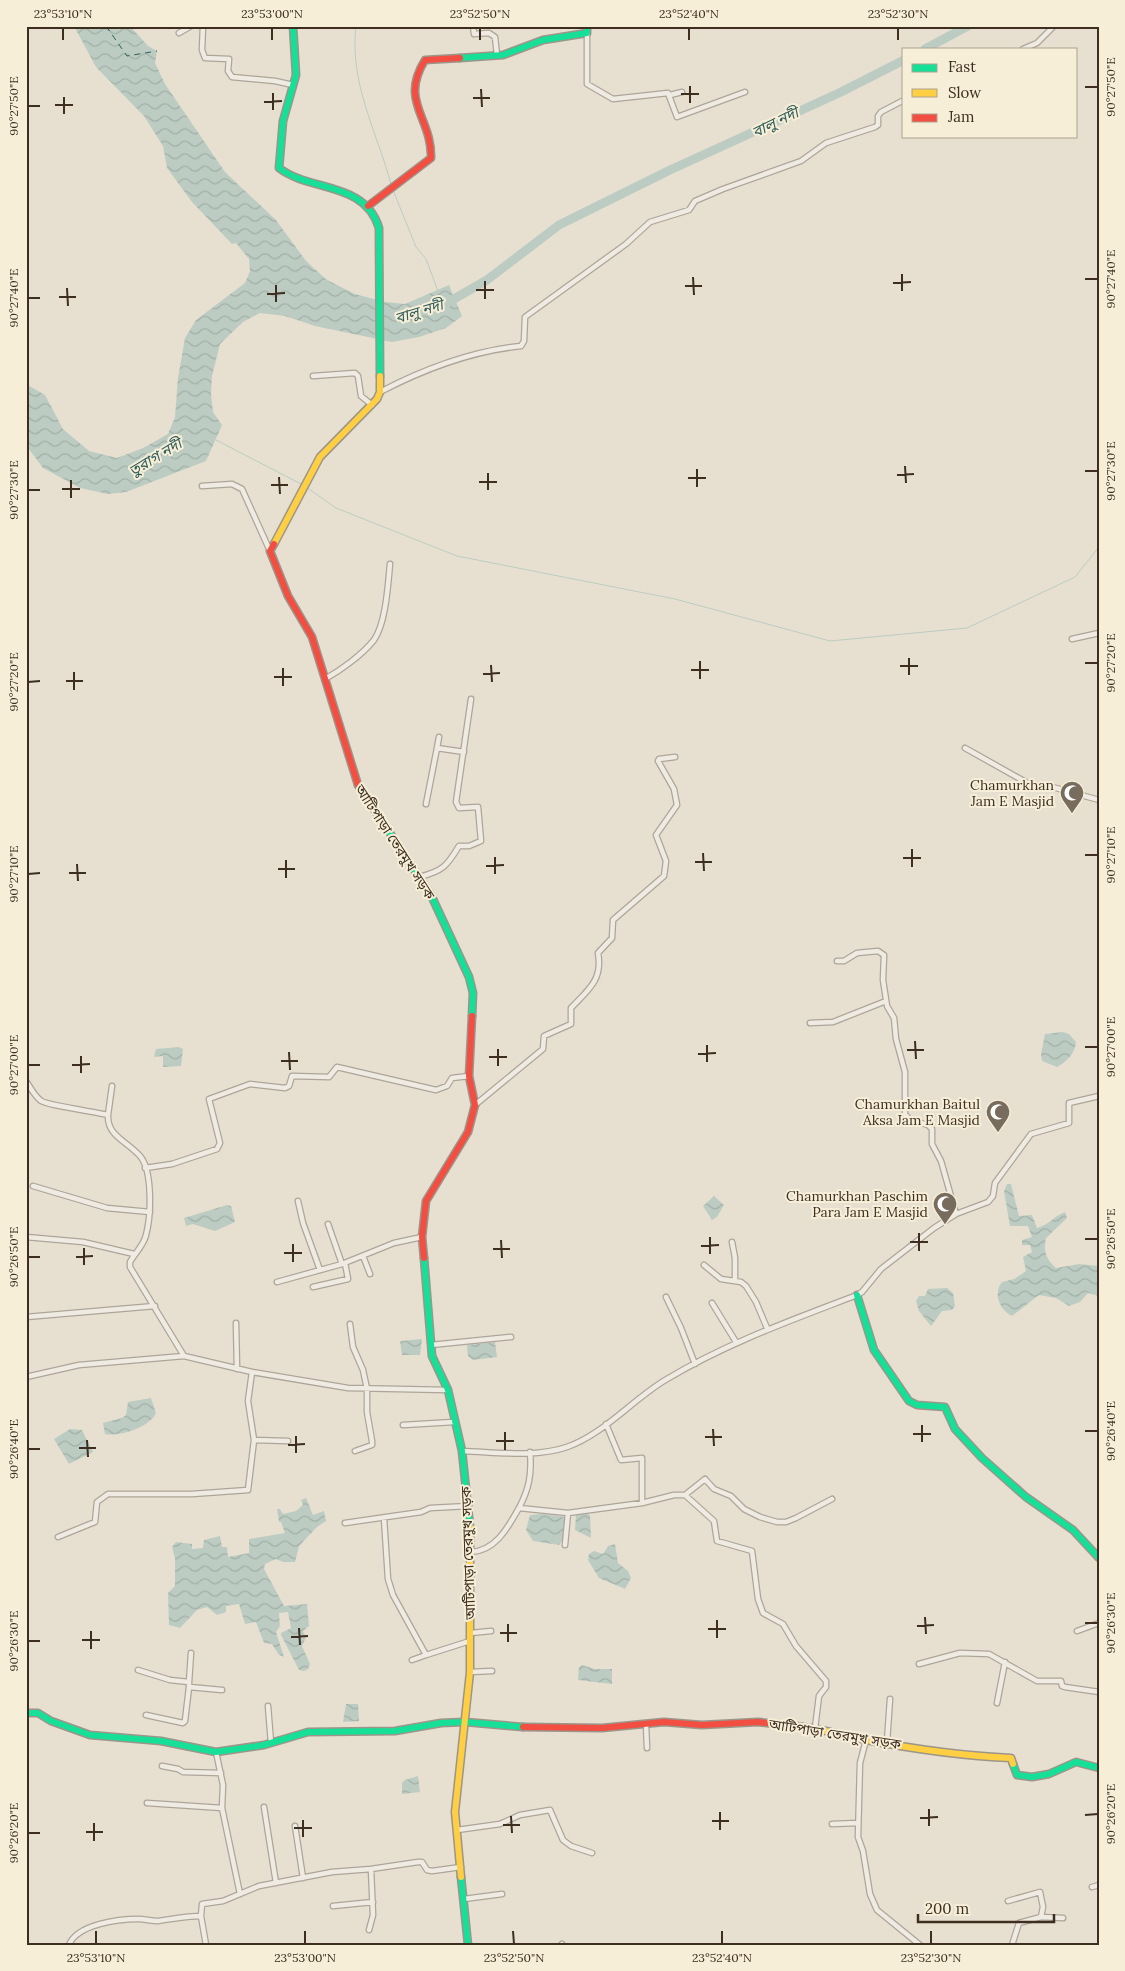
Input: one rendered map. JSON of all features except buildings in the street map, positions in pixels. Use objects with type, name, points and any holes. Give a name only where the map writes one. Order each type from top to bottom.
[{"type":"main road","points":[[270,551],[318,462],[372,405],[380,392],[378,222],[376,215],[368,206],[342,192],[287,174],[279,168],[282,127],[296,75],[293,26]]},
{"type":"main road","points":[[368,206],[431,158],[429,141],[415,96],[416,78],[423,63],[432,59],[508,54],[543,40],[587,30]]},
{"type":"main road","name":"আটিপাড়া তেরমুখ সড়ক","points":[[270,551],[288,596],[312,637],[356,782],[431,895],[469,977],[473,1011],[469,1076],[475,1106],[468,1132],[458,1151],[435,1183],[426,1201],[422,1237],[432,1356],[448,1390],[462,1451],[469,1506],[471,1552],[470,1672],[455,1801],[468,1945]]},
{"type":"main road","points":[[857,1295],[874,1350],[909,1401],[916,1405],[945,1407],[955,1429],[982,1458],[1026,1497],[1074,1530],[1099,1558]]},
{"type":"main road","points":[[26,1713],[38,1714],[51,1721],[90,1735],[161,1741],[216,1752],[271,1743],[285,1737],[308,1732],[395,1731],[441,1723],[465,1722]]},
{"type":"main road","name":"আটিপাড়া তেরমুখ সড়ক","points":[[465,1722],[502,1727],[602,1728],[664,1722],[702,1726],[758,1722],[814,1728],[866,1740],[972,1756],[1011,1758],[1017,1775],[1032,1777],[1049,1774],[1076,1762],[1099,1768]]},
{"type":"street","points":[[179,33],[192,26]]},
{"type":"street","points":[[203,26],[202,50],[205,58],[229,59],[228,71],[232,77],[275,81],[293,85]]},
{"type":"street","points":[[473,26],[474,34],[489,33],[495,37],[497,56]]},
{"type":"street","points":[[1025,48],[1037,43],[1054,26]]},
{"type":"street","points":[[587,30],[586,84],[591,88],[600,90],[613,99],[653,94],[668,93],[670,95],[682,92]]},
{"type":"street","points":[[670,95],[677,117],[745,92]]},
{"type":"street","points":[[380,392],[460,359],[488,350],[521,346],[524,341],[525,317],[626,244],[650,222],[689,210],[695,201],[801,161],[826,143],[875,127],[878,125],[878,116],[881,112],[902,101]]},
{"type":"street","points":[[313,376],[355,374],[358,376],[361,396],[372,405]]},
{"type":"street","points":[[202,486],[232,484],[242,489],[270,551]]},
{"type":"street","points":[[325,678],[354,658],[374,639],[386,598],[390,564]]},
{"type":"street","points":[[1072,639],[1099,633]]},
{"type":"street","points":[[419,877],[436,873],[445,868],[459,846],[469,846],[481,841],[478,807],[459,808],[456,805],[471,699]]},
{"type":"street","points":[[426,804],[439,737]]},
{"type":"street","points":[[437,748],[464,752]]},
{"type":"street","points":[[965,748],[1031,785],[1049,786],[1099,800]]},
{"type":"street","points":[[475,1106],[543,1049],[544,1036],[571,1024],[571,1008],[599,974],[598,953],[612,938],[614,920],[664,876],[666,861],[656,835],[678,805],[674,789],[658,761],[659,759],[675,757]]},
{"type":"street","points":[[838,961],[844,961],[857,953],[882,952],[886,1001],[894,1018],[896,1039],[905,1072],[905,1114],[910,1120],[928,1125],[932,1129],[932,1144],[940,1160],[956,1214]]},
{"type":"street","points":[[810,1023],[833,1022],[886,1001]]},
{"type":"street","points":[[145,1168],[172,1164],[217,1149],[220,1143],[209,1099],[250,1084],[285,1088],[288,1086],[292,1076],[329,1077],[337,1067],[436,1090],[447,1086],[452,1078],[469,1076]]},
{"type":"street","points":[[26,1081],[40,1101],[108,1115]]},
{"type":"street","points":[[112,1086],[108,1128],[139,1155],[145,1168],[150,1212],[146,1237],[130,1262],[132,1271],[184,1356]]},
{"type":"street","points":[[462,1451],[530,1452],[570,1446],[606,1424],[644,1393],[736,1342],[767,1328],[857,1295],[862,1292],[881,1269],[934,1228],[956,1214],[992,1199],[995,1183],[1031,1134],[1069,1123],[1069,1103],[1099,1096]]},
{"type":"street","points":[[33,1186],[107,1208],[150,1212]]},
{"type":"street","points":[[298,1201],[303,1223],[320,1270]]},
{"type":"street","points":[[313,1287],[348,1279],[328,1224]]},
{"type":"street","points":[[26,1237],[82,1242],[134,1254]]},
{"type":"street","points":[[277,1282],[343,1264],[394,1243],[422,1237]]},
{"type":"street","points":[[732,1242],[735,1258],[734,1280]]},
{"type":"street","points":[[363,1256],[370,1274]]},
{"type":"street","points":[[704,1265],[721,1279],[741,1282],[749,1290],[767,1328]]},
{"type":"street","points":[[666,1297],[695,1364]]},
{"type":"street","points":[[712,1303],[736,1342]]},
{"type":"street","points":[[26,1317],[76,1315],[155,1306]]},
{"type":"street","points":[[236,1323],[236,1369]]},
{"type":"street","points":[[350,1324],[353,1347],[363,1370],[367,1389],[367,1412],[372,1441],[372,1445],[355,1451]]},
{"type":"street","points":[[431,1345],[511,1337]]},
{"type":"street","points":[[26,1377],[79,1365],[184,1356],[236,1369],[304,1382],[367,1389],[448,1390]]},
{"type":"street","points":[[58,1537],[93,1524],[97,1519],[97,1502],[108,1494],[192,1494],[248,1490],[254,1440],[248,1401],[252,1372]]},
{"type":"street","points":[[403,1425],[454,1422]]},
{"type":"street","points":[[606,1424],[621,1460],[642,1458],[642,1503]]},
{"type":"street","points":[[254,1440],[288,1440]]},
{"type":"street","points":[[471,1552],[489,1547],[508,1528],[528,1490],[532,1470],[530,1452]]},
{"type":"street","points":[[519,1508],[568,1513],[642,1503],[674,1495],[685,1495],[705,1479],[714,1489],[731,1496],[744,1509],[777,1522],[786,1522],[832,1499]]},
{"type":"street","points":[[685,1495],[714,1521],[718,1541],[752,1551],[758,1599],[763,1613],[783,1624],[796,1646],[826,1680],[826,1687],[819,1696],[814,1728]]},
{"type":"street","points":[[345,1523],[421,1512],[430,1508],[469,1506]]},
{"type":"street","points":[[565,1545],[568,1513]]},
{"type":"street","points":[[384,1518],[388,1579],[393,1595],[426,1656]]},
{"type":"street","points":[[1077,1631],[1099,1623]]},
{"type":"street","points":[[471,1633],[491,1630]]},
{"type":"street","points":[[412,1660],[470,1642]]},
{"type":"street","points":[[146,1715],[183,1723],[185,1721],[191,1653]]},
{"type":"street","points":[[919,1664],[960,1653],[989,1654],[1040,1682],[1061,1681],[1062,1686],[1065,1687],[1099,1692]]},
{"type":"street","points":[[997,1703],[1005,1662]]},
{"type":"street","points":[[138,1670],[189,1685],[222,1690]]},
{"type":"street","points":[[470,1672],[492,1671]]},
{"type":"street","points":[[887,1742],[890,1699]]},
{"type":"street","points":[[268,1706],[271,1743]]},
{"type":"street","points":[[646,1725],[647,1748]]},
{"type":"street","points":[[866,1740],[860,1764],[858,1837],[863,1851],[870,1894],[876,1910],[920,1945]]},
{"type":"street","points":[[216,1752],[223,1785],[222,1808],[240,1894]]},
{"type":"street","points":[[162,1766],[178,1769],[183,1772],[221,1773]]},
{"type":"street","points":[[147,1803],[222,1808]]},
{"type":"street","points":[[264,1807],[276,1883]]},
{"type":"street","points":[[457,1830],[500,1824],[520,1815],[550,1810],[563,1840],[571,1846],[592,1853]]},
{"type":"street","points":[[832,1824],[858,1823]]},
{"type":"street","points":[[295,1826],[303,1878]]},
{"type":"street","points":[[206,1945],[201,1916],[202,1904],[223,1901],[276,1883],[332,1872],[371,1869],[418,1862],[422,1862],[427,1870],[432,1871],[461,1867]]},
{"type":"street","points":[[369,1930],[373,1915],[371,1869]]},
{"type":"street","points":[[1092,1887],[1099,1884]]},
{"type":"street","points":[[1008,1901],[1040,1892],[1041,1917]]},
{"type":"street","points":[[464,1898],[502,1894]]},
{"type":"street","points":[[333,1906],[373,1902]]},
{"type":"street","points":[[69,1945],[72,1938],[80,1932],[100,1925],[140,1919],[158,1921],[201,1916]]},
{"type":"street","points":[[1012,1945],[1019,1923],[1041,1917],[1063,1918]]},
{"type":"water","name":"তুরাগ নদী","points":[[74,26],[130,26],[148,46],[157,51],[155,63],[165,84],[225,172],[276,220],[306,261],[327,280],[355,294],[385,302],[405,304],[449,285],[462,316],[446,328],[419,337],[392,342],[315,326],[285,316],[260,313],[243,322],[220,344],[212,376],[211,394],[213,412],[222,425],[206,461],[126,492],[108,494],[80,488],[43,468],[26,445],[26,384],[45,395],[63,429],[89,451],[117,458],[143,448],[168,434],[175,417],[178,378],[185,338],[196,320],[245,283],[250,271],[249,259],[236,243],[232,244],[192,202],[167,168],[163,146],[144,116],[96,67]]},
{"type":"water","points":[[1063,1032],[1069,1034],[1076,1042],[1072,1054],[1057,1067],[1042,1061],[1041,1054],[1045,1034]]},
{"type":"water","points":[[179,1047],[183,1049],[181,1066],[163,1067],[163,1056],[154,1057],[156,1049]]},
{"type":"water","points":[[1007,1184],[1011,1184],[1019,1216],[1032,1215],[1037,1228],[1065,1212],[1067,1218],[1046,1238],[1046,1254],[1056,1268],[1079,1264],[1099,1266],[1099,1296],[1088,1293],[1080,1302],[1069,1306],[1056,1298],[1039,1295],[1012,1316],[1007,1313],[999,1301],[999,1287],[1002,1282],[1014,1279],[1026,1271],[1023,1257],[1032,1252],[1030,1245],[1022,1245],[1022,1240],[1032,1237],[1028,1226],[1010,1226],[1004,1191]]},
{"type":"water","points":[[714,1196],[724,1205],[717,1217],[712,1220],[703,1206]]},
{"type":"water","points":[[227,1205],[231,1206],[235,1222],[215,1231],[193,1224],[186,1226],[184,1218]]},
{"type":"water","points":[[947,1288],[953,1293],[955,1306],[952,1310],[942,1311],[931,1326],[919,1311],[916,1301],[919,1296],[925,1296],[928,1289]]},
{"type":"water","points":[[422,1339],[420,1355],[402,1355],[400,1341]]},
{"type":"water","points":[[495,1342],[497,1357],[473,1360],[468,1356],[467,1345]]},
{"type":"water","points":[[151,1398],[156,1413],[148,1423],[134,1430],[111,1435],[105,1434],[103,1423],[122,1418],[126,1415],[128,1402]]},
{"type":"water","points":[[70,1429],[82,1430],[93,1452],[69,1464],[54,1439]]},
{"type":"water","points":[[306,1498],[313,1515],[324,1511],[326,1521],[317,1527],[299,1546],[295,1562],[283,1562],[276,1559],[265,1564],[264,1569],[284,1606],[307,1604],[309,1626],[303,1631],[306,1637],[302,1646],[310,1664],[308,1669],[304,1671],[299,1670],[281,1635],[281,1633],[291,1628],[288,1612],[279,1613],[280,1626],[276,1632],[284,1657],[279,1655],[272,1644],[264,1643],[256,1622],[245,1624],[239,1604],[226,1606],[226,1612],[217,1615],[207,1607],[197,1610],[180,1628],[169,1625],[168,1593],[175,1586],[175,1558],[172,1547],[176,1542],[192,1544],[192,1549],[203,1548],[204,1540],[220,1536],[222,1547],[227,1547],[228,1557],[249,1553],[249,1539],[285,1533],[281,1522],[279,1522],[277,1509],[280,1509],[283,1514],[296,1511],[303,1505],[301,1500]]},
{"type":"water","points":[[587,1512],[590,1516],[591,1538],[575,1530],[576,1515]]},
{"type":"water","points":[[542,1514],[566,1517],[564,1537],[559,1545],[533,1541],[526,1530],[530,1515]]},
{"type":"water","points":[[615,1544],[618,1563],[628,1571],[631,1578],[625,1589],[599,1578],[588,1560],[589,1554],[594,1551],[603,1554],[608,1546]]},
{"type":"water","points":[[582,1665],[595,1669],[612,1669],[612,1684],[578,1680],[579,1667]]},
{"type":"water","points":[[346,1704],[358,1704],[359,1721],[343,1722]]},
{"type":"water","points":[[418,1776],[420,1792],[402,1794],[402,1783],[405,1780]]},
{"type":"waterway","points":[[356,26],[355,47],[360,87],[391,184]]},
{"type":"waterway","name":"বালু নদী","points":[[927,48],[968,26]]},
{"type":"waterway","name":"বালু নদী","points":[[445,304],[487,280],[559,225],[670,170],[839,93],[902,61]]},
{"type":"waterway","points":[[393,190],[416,247],[426,259],[438,291]]},
{"type":"waterway","points":[[216,440],[303,485]]},
{"type":"waterway","points":[[306,487],[336,508],[457,556],[675,599],[830,641],[967,628],[1075,577],[1099,547]]},
{"type":"ferry route","points":[[106,26],[127,56],[157,51]]},
{"type":"traffic: fast","points":[[293,26],[296,75],[283,121],[279,168],[292,176],[349,195],[362,202],[372,213],[379,228],[380,376]]},
{"type":"traffic: fast","points":[[460,58],[503,55],[543,40],[587,33],[587,26]]},
{"type":"traffic: fast","points":[[358,785],[431,895],[469,977],[473,993],[472,1016]]},
{"type":"traffic: fast","points":[[424,1258],[432,1356],[448,1390],[462,1451],[470,1527]]},
{"type":"traffic: fast","points":[[857,1295],[874,1350],[909,1401],[917,1405],[945,1407],[955,1429],[982,1458],[1026,1497],[1073,1530],[1099,1558]]},
{"type":"traffic: fast","points":[[26,1713],[38,1713],[51,1721],[90,1735],[161,1741],[216,1752],[264,1745],[308,1732],[395,1731],[441,1723],[465,1722],[523,1727]]},
{"type":"traffic: fast","points":[[1013,1764],[1017,1775],[1032,1777],[1049,1774],[1076,1762],[1099,1768]]},
{"type":"traffic: fast","points":[[461,1877],[468,1945]]},
{"type":"traffic: slow","points":[[274,544],[320,457],[377,399],[380,392],[380,376]]},
{"type":"traffic: slow","points":[[461,1877],[455,1812],[470,1672],[470,1527]]},
{"type":"traffic: slow","points":[[795,1726],[920,1749],[975,1756],[1011,1758],[1013,1764]]},
{"type":"traffic: jam","points":[[368,206],[431,158],[430,144],[416,99],[415,87],[425,60],[460,58]]},
{"type":"traffic: jam","points":[[274,544],[270,551],[288,596],[312,637],[358,785]]},
{"type":"traffic: jam","points":[[424,1258],[422,1237],[426,1201],[468,1132],[475,1105],[469,1076],[472,1016]]},
{"type":"traffic: jam","points":[[523,1727],[602,1728],[664,1722],[702,1725],[758,1722],[795,1726]]},
{"type":"place","name":"Chamurkhan Jam E Masjid","points":[[1072,814]]},
{"type":"place","name":"Chamurkhan Baitul Aksa Jam E Masjid","points":[[998,1133]]},
{"type":"place","name":"Chamurkhan Paschim Para Jam E Masjid","points":[[945,1225]]}]
